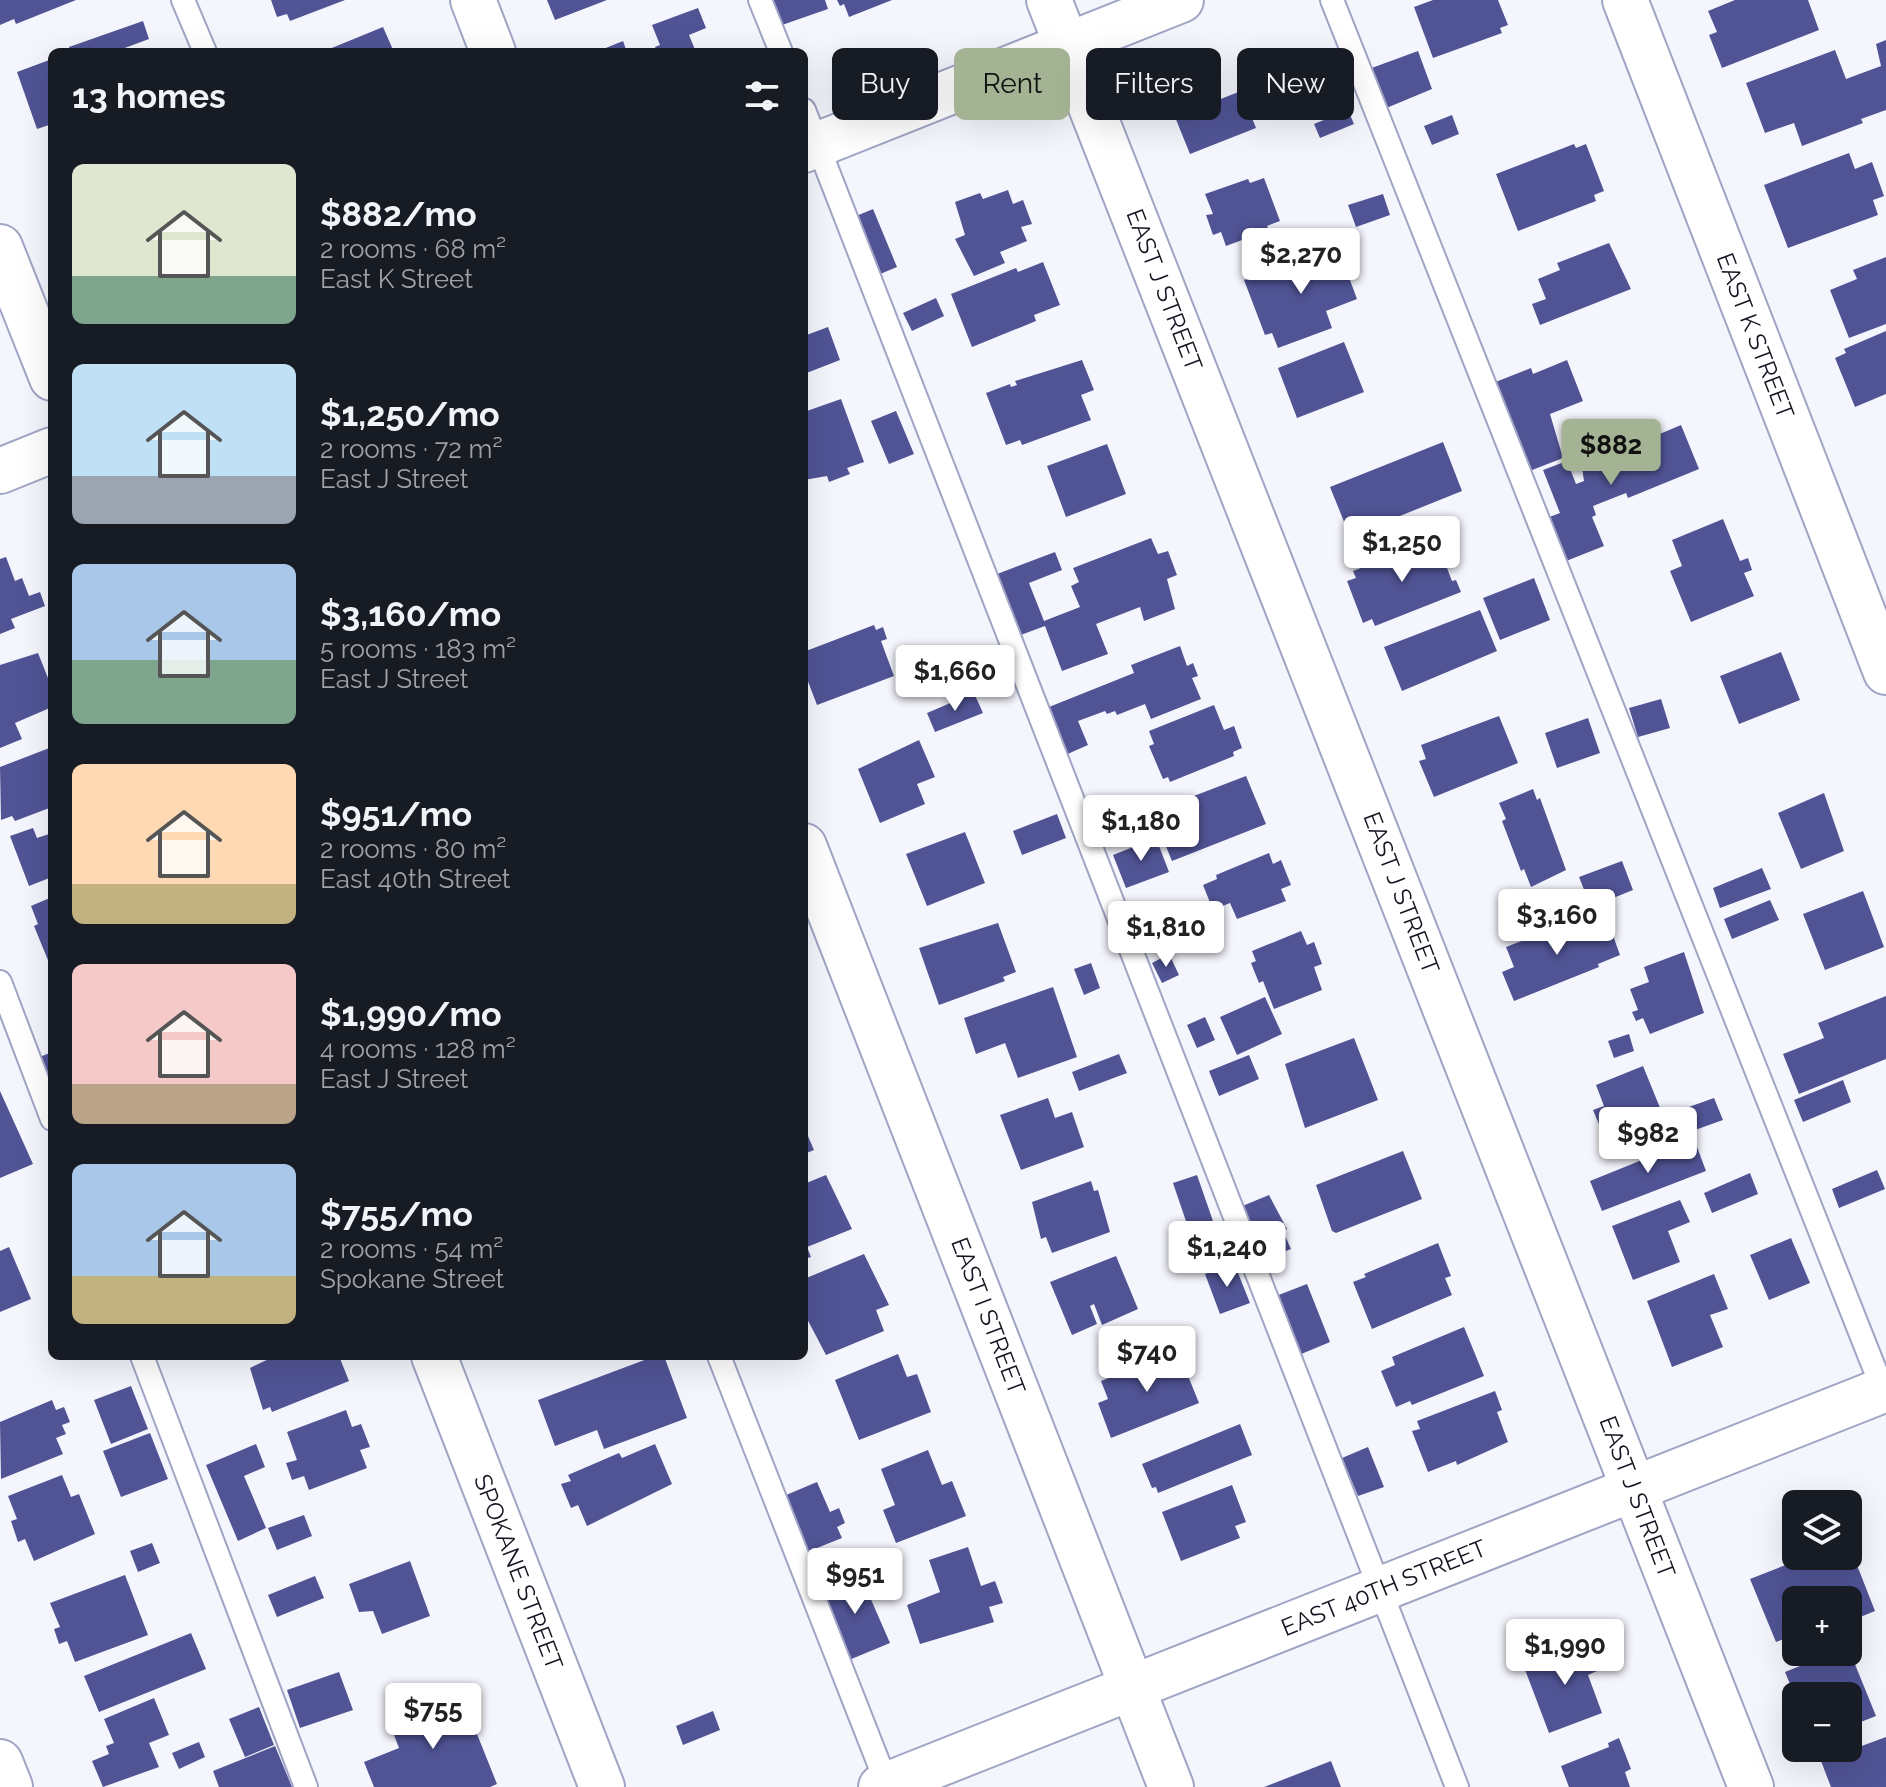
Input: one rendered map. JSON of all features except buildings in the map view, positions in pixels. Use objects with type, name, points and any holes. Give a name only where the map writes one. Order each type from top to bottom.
[{"type":"street","points":[[473,0],[491,48]]},
{"type":"street","name":"EAST J STREET","points":[[1049,0],[1751,1787]]},
{"type":"street","points":[[809,135],[1068,46],[1181,0]]},
{"type":"street","name":"EAST K STREET","points":[[1625,0],[1886,672]]},
{"type":"street","points":[[0,247],[48,368]]},
{"type":"street","points":[[0,471],[48,452]]},
{"type":"street","name":"EAST I STREET","points":[[808,856],[1171,1787]]},
{"type":"street","name":"SPOKANE STREET","points":[[436,1360],[602,1787]]},
{"type":"street","name":"EAST 40TH STREET","points":[[886,1786],[1884,1389]]},
{"type":"lane","points":[[183,0],[203,48]]},
{"type":"lane","points":[[760,0],[779,48]]},
{"type":"lane","points":[[1332,0],[1884,1389]]},
{"type":"lane","points":[[809,135],[1457,1787]]},
{"type":"lane","points":[[0,982],[48,1108]]},
{"type":"lane","points":[[144,1360],[306,1787]]},
{"type":"lane","points":[[721,1360],[886,1786]]}]
